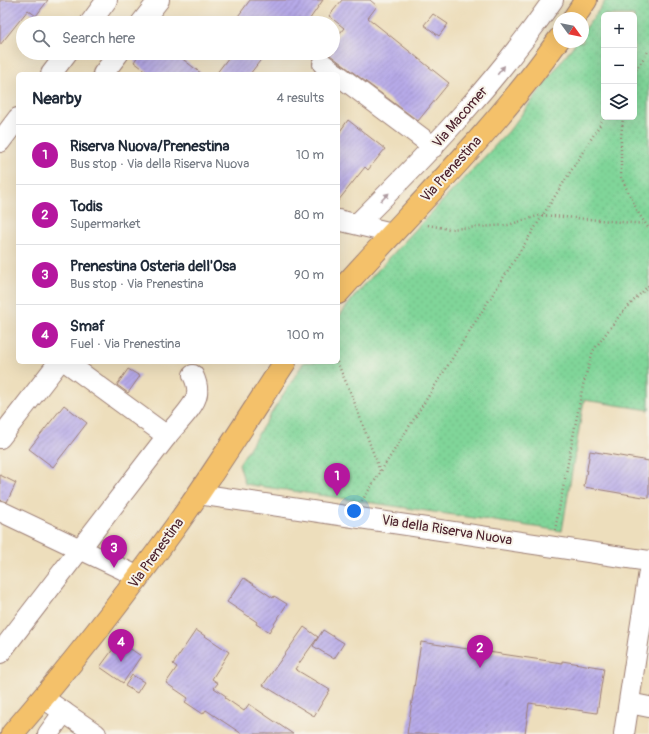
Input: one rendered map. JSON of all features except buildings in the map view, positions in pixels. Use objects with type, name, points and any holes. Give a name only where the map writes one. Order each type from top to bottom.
[{"type":"main road","points":[[578,12],[586,0]]},
{"type":"main road","name":"Via Prenestina","points":[[340,291],[487,130],[553,47]]},
{"type":"main road","name":"Via Prenestina","points":[[12,734],[106,621],[139,577],[198,494],[284,364]]},
{"type":"street","points":[[95,16],[107,0]]},
{"type":"street","points":[[146,16],[159,0]]},
{"type":"street","name":"Via Macomer","points":[[357,224],[434,147],[511,57],[553,0]]},
{"type":"street","points":[[53,72],[62,60]]},
{"type":"street","points":[[105,72],[114,60]]},
{"type":"street","points":[[340,77],[434,147]]},
{"type":"street","points":[[5,139],[16,121]]},
{"type":"street","points":[[340,220],[357,224],[398,227]]},
{"type":"street","points":[[0,438],[57,364]]},
{"type":"street","points":[[69,364],[167,436]]},
{"type":"street","points":[[0,654],[194,401],[197,395],[197,388],[193,375]]},
{"type":"street","name":"Via della Riserva Nuova","points":[[198,494],[649,561]]},
{"type":"street","points":[[0,511],[139,577]]},
{"type":"street","points":[[624,734],[649,571]]},
{"type":"street","points":[[42,698],[96,734]]},
{"type":"street","points":[[629,703],[649,707]]},
{"type":"street","points":[[48,734],[64,712]]},
{"type":"path","points":[[637,68],[649,50]]},
{"type":"path","points":[[352,516],[541,215],[603,120]]},
{"type":"path","points":[[623,120],[621,137],[622,177],[639,214],[649,228]]},
{"type":"path","points":[[398,227],[449,229],[508,225],[541,215],[646,224]]},
{"type":"path","points":[[552,546],[583,384],[593,351],[620,316],[649,285]]},
{"type":"path","points":[[338,364],[352,396],[380,472]]},
{"type":"green space","points":[[606,0],[649,0],[649,410],[584,400],[562,531],[245,484],[239,464],[303,364],[340,364],[340,315],[357,293],[509,131],[571,48],[589,48],[589,24]]},
{"type":"place","name":"Riserva Nuova/Prenestina","points":[[337,496]]},
{"type":"place","name":"Prenestina Osteria dell'Osa","points":[[114,568]]},
{"type":"place","name":"Smaf","points":[[121,662]]},
{"type":"place","name":"Todis","points":[[480,668]]}]
